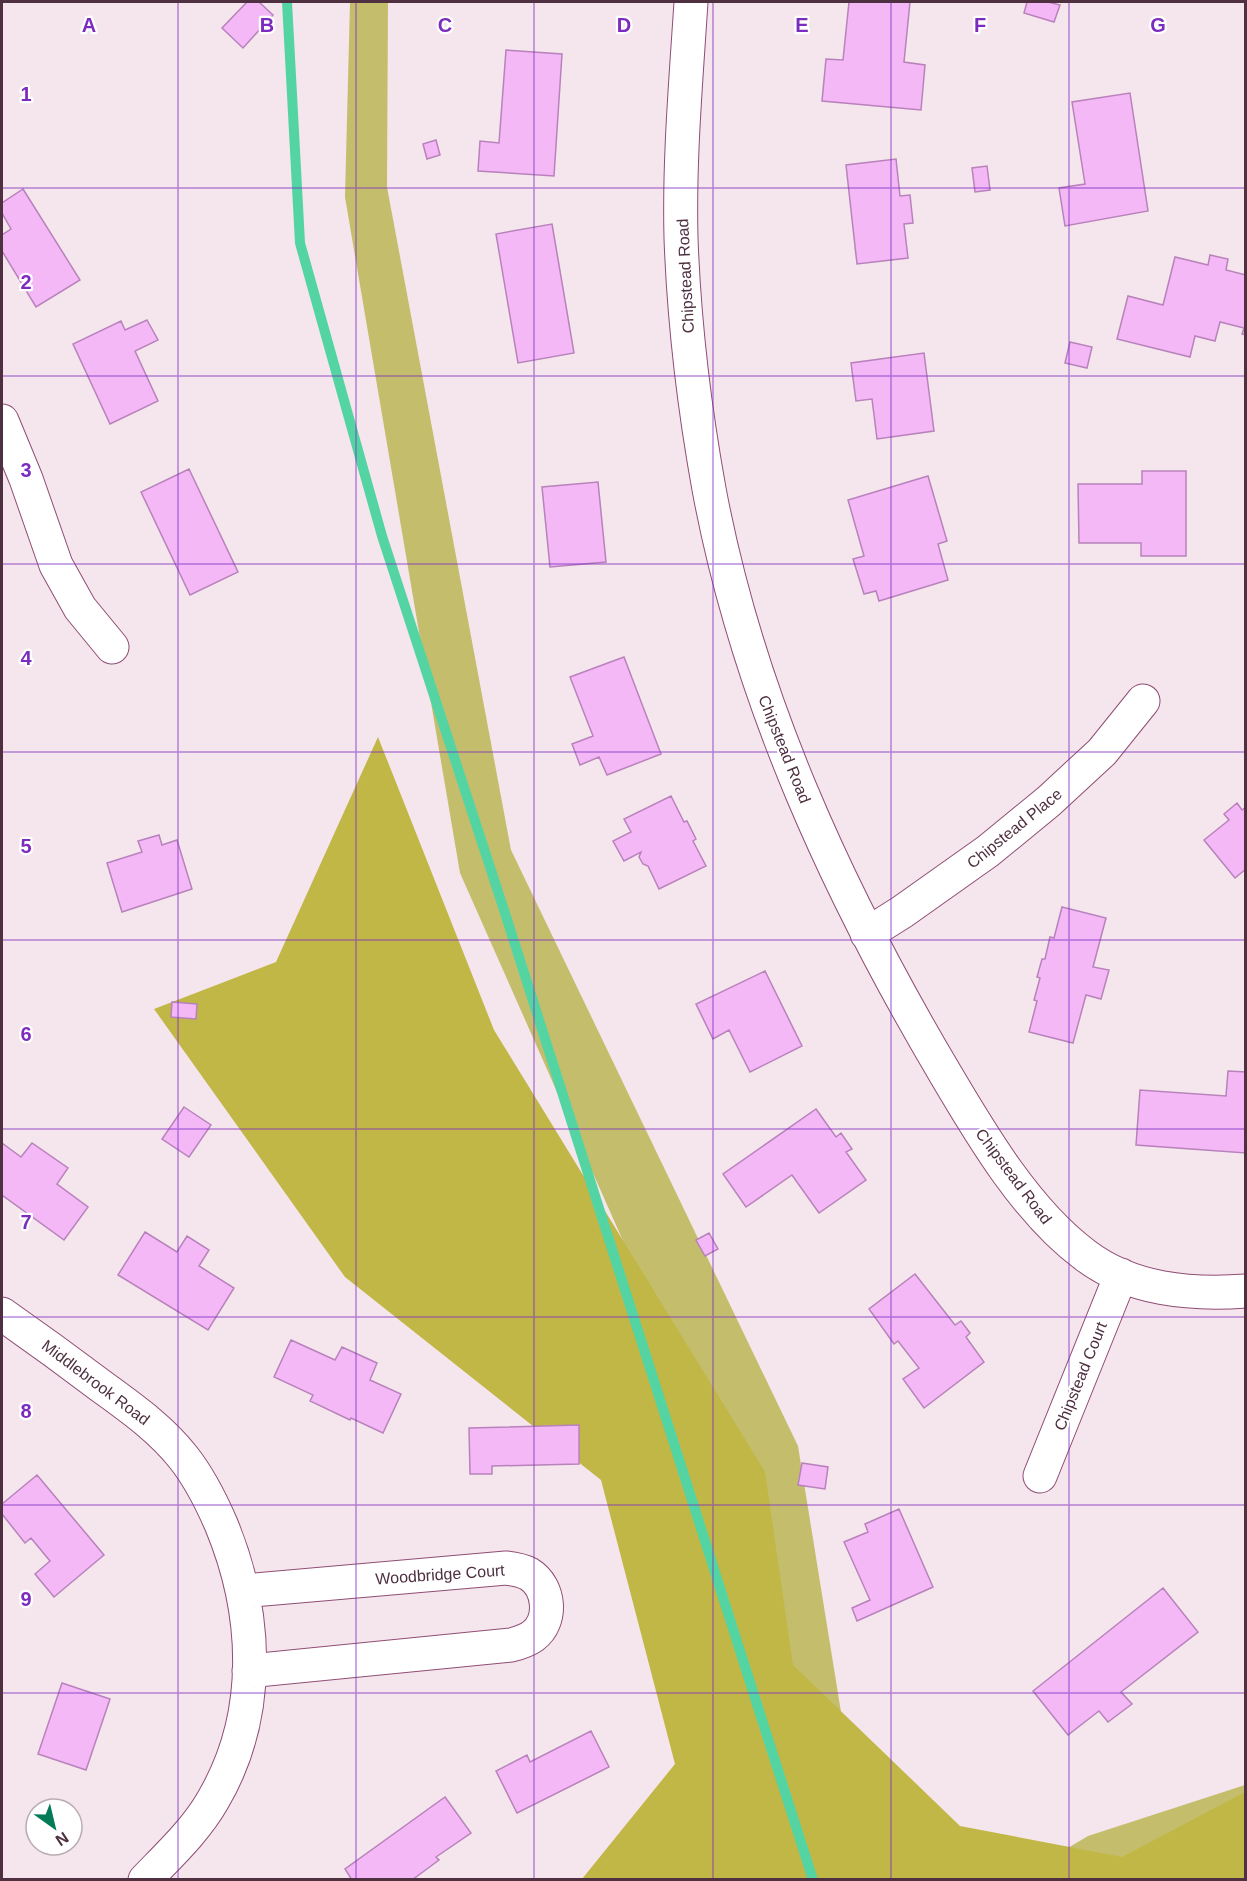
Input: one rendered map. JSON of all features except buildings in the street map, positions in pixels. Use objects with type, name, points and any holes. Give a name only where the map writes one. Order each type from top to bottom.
[{"type":"street","name":"Chipstead Road","points":[[691,2],[683,124],[681,236],[689,352],[709,489],[733,596],[764,699],[826,849],[867,934],[917,1026],[976,1125],[1023,1192],[1055,1231],[1088,1258],[1121,1275],[1158,1288],[1206,1293],[1245,1291]]},
{"type":"street","points":[[2,421],[26,479],[56,565],[80,608],[111,647]]},
{"type":"street","name":"Chipstead Place","points":[[867,934],[902,912],[987,851],[1049,801],[1102,752],[1143,701]]},
{"type":"street","name":"Chipstead Court","points":[[1040,1476],[1121,1275]]},
{"type":"street","name":"Middlebrook Road","points":[[2,1314],[151,1422],[184,1458],[210,1498],[234,1556],[243,1591],[251,1658],[244,1719],[232,1761],[218,1791],[192,1830],[145,1880]]},
{"type":"street","name":"Woodbridge Court","points":[[243,1591],[506,1568],[519,1569],[531,1575],[540,1585],[546,1597],[547,1611],[543,1623],[535,1634],[511,1645],[249,1671]]},
{"type":"shaded area","points":[[350,2],[388,2],[387,187],[511,850],[798,1446],[868,1879],[844,1879],[729,1480],[460,873],[345,197]]},
{"type":"shaded area","points":[[378,737],[494,1030],[765,1472],[793,1665],[960,1826],[1122,1857],[1245,1792],[1245,1879],[582,1879],[675,1764],[601,1480],[345,1277],[154,1009],[276,962]]},
{"type":"shaded area","points":[[1245,1785],[1245,1879],[1014,1880],[1088,1836]]},
{"type":"waterway","points":[[287,2],[300,243],[382,536],[504,910],[813,1880]]}]
